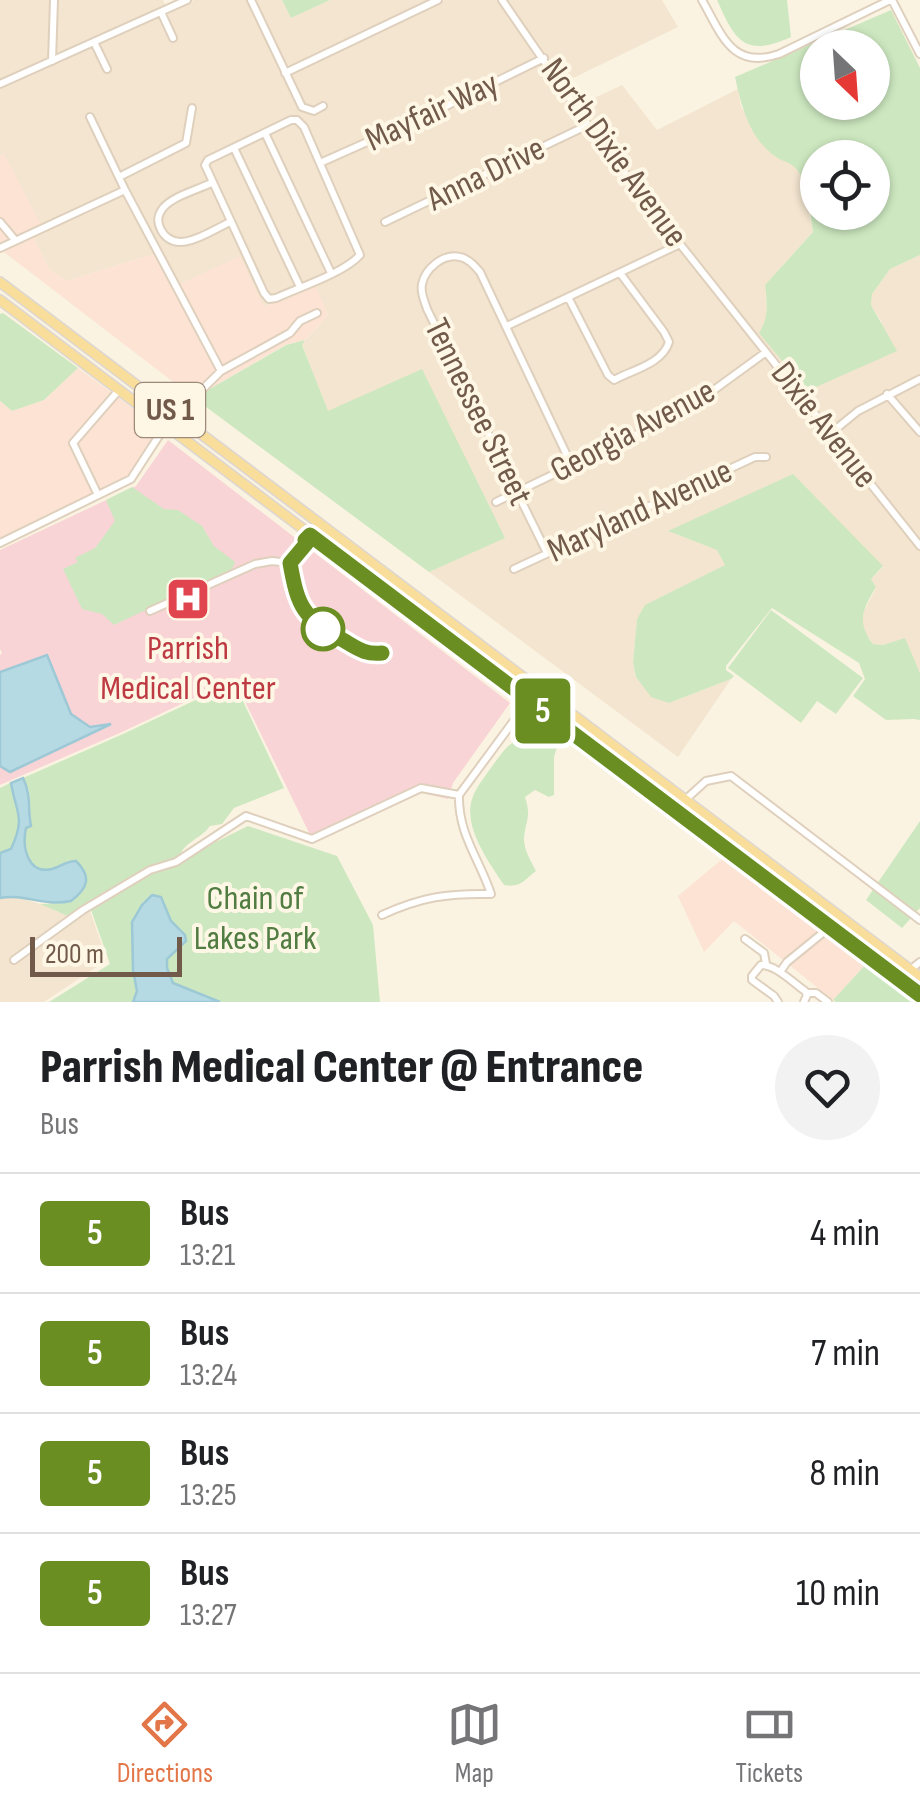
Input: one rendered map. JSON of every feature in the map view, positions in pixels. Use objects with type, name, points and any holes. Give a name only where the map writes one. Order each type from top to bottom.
[{"type":"main road","name":"US 1","points":[[0,282],[915,973]]},
{"type":"main road","name":"US 1","points":[[0,300],[920,995]]},
{"type":"main road","points":[[310,535],[319,523]]},
{"type":"street","points":[[52,61],[54,0]]},
{"type":"street","points":[[0,84],[161,12],[168,4],[186,0]]},
{"type":"street","points":[[251,0],[302,107],[314,110],[324,106]]},
{"type":"street","points":[[286,73],[438,0]]},
{"type":"street","name":"North Dixie Avenue","points":[[502,0],[588,125],[729,304]]},
{"type":"street","points":[[702,0],[733,48],[746,57],[762,60],[891,0],[920,54]]},
{"type":"street","points":[[161,12],[173,38]]},
{"type":"street","points":[[94,42],[107,69]]},
{"type":"street","name":"Mayfair Way","points":[[320,164],[544,58]]},
{"type":"street","points":[[119,176],[186,143],[192,108]]},
{"type":"street","points":[[90,117],[221,371]]},
{"type":"street","points":[[292,120],[304,126],[360,255],[331,273],[269,299],[205,165],[208,160],[266,133],[292,120]]},
{"type":"street","name":"Anna Drive","points":[[384,222],[588,125]]},
{"type":"street","points":[[266,133],[331,273]]},
{"type":"street","points":[[234,148],[300,287]]},
{"type":"street","points":[[212,183],[164,206],[158,225],[167,239],[177,243],[231,222]]},
{"type":"street","points":[[0,248],[125,190]]},
{"type":"street","points":[[0,222],[16,240]]},
{"type":"street","points":[[572,466],[507,326],[680,244]]},
{"type":"street","name":"Tennessee Street","points":[[507,326],[480,272],[470,262],[458,256],[440,259],[429,270],[422,283],[427,310],[547,554]]},
{"type":"street","points":[[568,297],[608,375],[614,380],[620,378],[657,359],[669,342],[620,273]]},
{"type":"street","name":"Dixie Avenue","points":[[729,304],[920,546]]},
{"type":"street","points":[[0,543],[131,479],[166,426],[221,371],[290,333],[300,321],[317,312]]},
{"type":"street","name":"Georgia Avenue","points":[[496,502],[686,411],[766,352]]},
{"type":"street","points":[[831,433],[858,411],[920,379]]},
{"type":"street","points":[[98,495],[73,442],[118,390]]},
{"type":"street","points":[[887,394],[920,432]]},
{"type":"street","name":"Maryland Avenue","points":[[514,570],[755,457],[766,457]]},
{"type":"street","points":[[150,611],[255,564],[290,563]]},
{"type":"street","points":[[382,915],[408,903],[453,893],[491,894],[464,836],[460,795],[538,688]]},
{"type":"street","points":[[674,810],[706,781],[731,776],[920,920]]},
{"type":"street","points":[[14,960],[83,910],[150,870],[176,862],[246,816],[312,839],[421,788],[460,795]]},
{"type":"street","points":[[780,972],[830,927]]},
{"type":"street","points":[[745,939],[764,953],[766,964],[780,972],[805,998],[816,993],[828,1002]]},
{"type":"street","points":[[899,980],[915,973],[920,962]]},
{"type":"street","points":[[766,964],[758,967],[752,980],[778,1002]]},
{"type":"shaded area","points":[[0,0],[51,0],[49,59],[0,80]]},
{"type":"shaded area","points":[[56,0],[163,0],[166,6],[55,56]]},
{"type":"shaded area","points":[[194,0],[282,0],[291,18],[330,0],[431,0],[285,76],[445,0],[498,0],[569,107],[920,550],[920,673],[905,639],[873,644],[865,633],[864,611],[876,588],[871,579],[883,567],[670,532],[718,550],[726,565],[645,606],[637,619],[633,662],[636,677],[669,703],[731,679],[678,757],[429,572],[505,537],[327,412],[302,344],[328,315],[314,284],[264,307],[171,288],[153,254],[67,281],[50,270],[31,233],[3,154],[0,155],[0,87],[93,45],[107,72],[110,70],[98,43],[160,15],[172,41],[176,39],[164,13]]},
{"type":"shaded area","points":[[505,0],[662,0],[678,27],[563,83]]},
{"type":"shaded area","points":[[622,85],[657,130],[738,89],[741,107],[774,156],[791,162],[800,174],[800,230],[813,232],[765,285],[766,322],[882,323],[871,305],[872,294],[890,269],[920,255],[920,541],[577,104]]},
{"type":"shaded area","points":[[4,154],[44,230],[32,234],[50,270],[67,281],[153,254],[171,288],[240,256],[264,307],[315,284],[328,315],[305,340],[285,345],[194,398],[0,249],[0,155]]},
{"type":"shaded area","points":[[78,368],[167,433],[134,482],[0,546],[0,401],[12,411],[44,400]]},
{"type":"shaded area","name":"Parrish Medical Center","points":[[168,440],[510,703],[453,783],[448,799],[422,793],[314,843],[234,679],[0,785],[0,550],[136,486]]},
{"type":"shaded area","points":[[727,855],[868,962],[833,1000],[734,921],[704,952],[678,896]]},
{"type":"shaded area","points":[[15,896],[57,912],[89,908],[107,960],[44,1002],[0,1002],[0,898]]},
{"type":"green space","points":[[282,0],[330,0],[291,18]]},
{"type":"green space","points":[[717,0],[787,0],[791,37],[763,46],[744,42],[730,26]]},
{"type":"green space","points":[[891,10],[920,68],[920,255],[890,269],[872,294],[871,305],[897,351],[807,391],[759,333],[766,316],[765,285],[813,230],[890,230],[890,140],[800,140],[800,174],[764,147],[743,109],[735,77],[800,49],[800,120],[890,120],[890,30],[844,30]]},
{"type":"green space","points":[[3,313],[78,368],[44,400],[12,411],[0,401]]},
{"type":"green space","points":[[305,340],[302,345],[328,411],[422,369],[505,538],[429,572],[194,398],[286,345]]},
{"type":"green space","points":[[793,474],[883,566],[871,579],[876,587],[865,609],[864,629],[873,644],[905,638],[920,673],[920,720],[886,720],[853,696],[865,679],[859,663],[772,608],[726,666],[734,676],[731,679],[669,703],[651,697],[636,677],[633,662],[637,619],[645,605],[725,565],[717,550],[668,531]]},
{"type":"green space","points":[[132,487],[164,509],[178,510],[202,526],[214,546],[235,562],[232,569],[114,625],[102,614],[82,609],[63,569],[95,548],[115,521],[106,500]]},
{"type":"green space","points":[[771,610],[863,678],[836,714],[817,701],[801,723],[728,668]]},
{"type":"green space","points":[[234,682],[284,788],[234,808],[222,824],[210,826],[179,857],[68,916],[40,904],[62,903],[69,860],[46,869],[32,864],[26,856],[23,841],[30,797],[23,778]]},
{"type":"green space","points":[[536,735],[557,747],[554,795],[549,797],[535,790],[525,797],[528,815],[524,843],[536,871],[518,884],[504,885],[474,833],[472,799],[506,748],[521,738]]},
{"type":"green space","points":[[12,782],[19,828],[11,849],[0,853],[0,788]]},
{"type":"green space","points":[[920,821],[920,908],[902,928],[866,900]]},
{"type":"green space","name":"Chain of Lakes Park","points":[[248,826],[337,856],[373,925],[380,1002],[49,1002],[110,964],[91,910],[149,875]]},
{"type":"green space","points":[[868,962],[920,1001],[920,1002],[833,1000]]},
{"type":"water","points":[[47,655],[71,714],[90,727],[111,724],[10,772],[0,766],[0,672]]},
{"type":"water","points":[[23,778],[31,826],[26,828],[25,835],[28,857],[44,870],[76,861],[86,882],[71,901],[0,898],[0,853],[11,849],[19,822],[11,783]]},
{"type":"water","points":[[152,895],[161,897],[171,921],[185,935],[186,941],[167,959],[173,983],[220,1002],[133,1002],[137,991],[132,922]]},
{"type":"bus line","name":"5","points":[[382,653],[364,653],[311,621],[303,610],[290,563],[310,535],[920,995]]},
{"type":"place","name":"Parrish Medical Center","points":[[188,599]]}]
